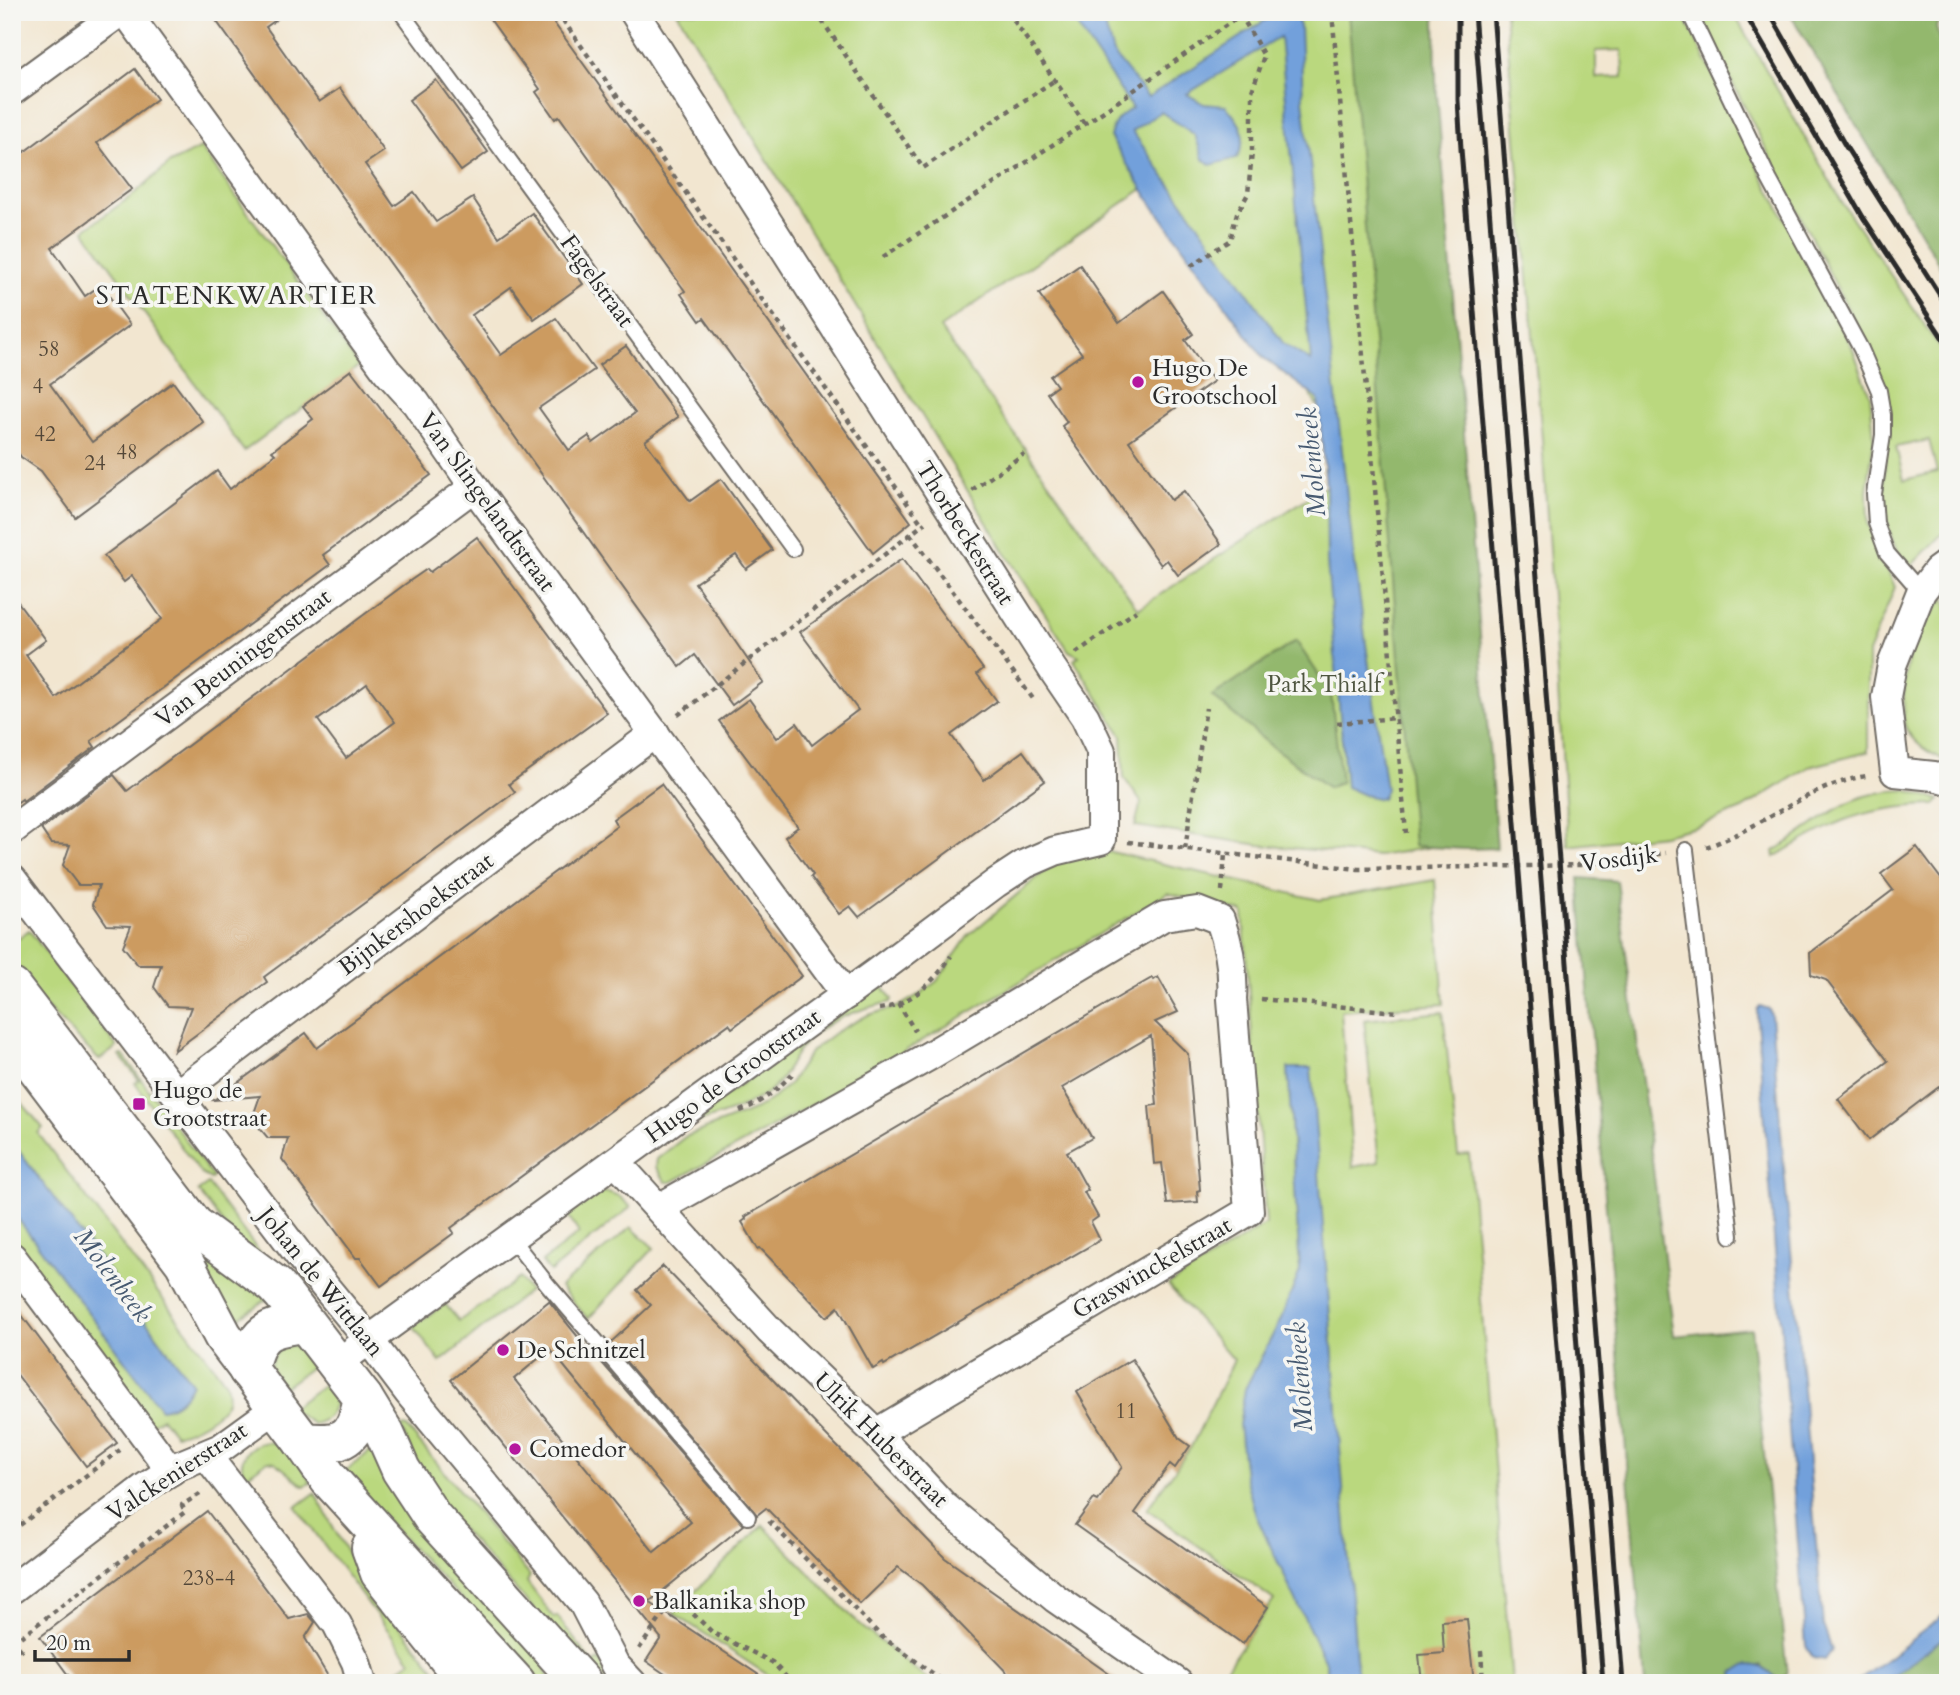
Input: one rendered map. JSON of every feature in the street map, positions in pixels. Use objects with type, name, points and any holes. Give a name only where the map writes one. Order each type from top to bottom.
[{"type":"main road","name":"Johan de Wittlaan","points":[[12,988],[194,1225],[275,1285],[363,1398],[385,1434],[401,1470],[432,1517],[582,1683]]},
{"type":"main road","points":[[12,1036],[184,1262],[223,1336],[303,1441],[328,1479],[516,1683]]},
{"type":"main road","name":"Johan de Wittlaan","points":[[248,1370],[255,1343],[265,1332],[280,1326],[304,1323]]},
{"type":"main road","name":"Johan de Wittlaan","points":[[303,1441],[329,1444],[342,1441],[356,1426],[363,1398]]},
{"type":"main road","points":[[359,1513],[380,1573],[468,1683]]},
{"type":"street","points":[[12,91],[120,12]]},
{"type":"street","name":"Van Slingelandtstraat","points":[[126,12],[387,371],[416,403],[474,487],[846,995]]},
{"type":"street","name":"Thorbeckestraat","points":[[634,12],[1085,718],[1101,751],[1101,840]]},
{"type":"street","name":"Van Beuningenstraat","points":[[12,830],[474,487]]},
{"type":"street","points":[[1948,563],[1937,571],[1922,592],[1892,665],[1886,697],[1895,772],[1948,780]]},
{"type":"street","name":"Bijnkershoekstraat","points":[[177,1094],[655,733]]},
{"type":"street","name":"Hugo de Grootstraat","points":[[336,1364],[846,995],[965,905],[1025,864],[1055,851],[1101,840]]},
{"type":"street","name":"Johan de Wittlaan","points":[[12,879],[261,1207],[409,1393],[583,1603],[615,1665],[626,1678]]},
{"type":"street","name":"Graswinckelstraat","points":[[876,1433],[1250,1210],[1232,999],[1233,984],[1228,943],[1220,920],[1197,911],[1164,916],[929,1056]]},
{"type":"street","points":[[659,1208],[929,1056]]},
{"type":"street","name":"Ulrik Huberstraat","points":[[616,1161],[770,1331],[876,1433],[944,1506],[1055,1598],[1178,1683]]},
{"type":"street","points":[[12,1257],[171,1471]]},
{"type":"street","name":"Valckenierstraat","points":[[12,1589],[144,1488],[171,1471],[221,1448],[276,1408]]},
{"type":"street","points":[[207,1456],[337,1624],[356,1662],[362,1683]]},
{"type":"lane","name":"Fagelstraat","points":[[401,12],[793,549]]},
{"type":"lane","points":[[1689,12],[1769,179],[1861,349],[1879,391],[1883,415],[1874,494],[1875,523],[1887,553],[1922,592]]},
{"type":"lane","points":[[1686,850],[1731,1236]]},
{"type":"lane","points":[[12,1036],[67,1134]]},
{"type":"lane","points":[[141,1230],[223,1336]]},
{"type":"lane","points":[[510,1237],[548,1285],[748,1517]]},
{"type":"path","name":"Thorbeckestraat","points":[[557,12],[922,525]]},
{"type":"path","points":[[816,12],[923,168],[1055,80]]},
{"type":"path","points":[[1008,12],[1084,123]]},
{"type":"path","points":[[1332,12],[1406,833]]},
{"type":"path","points":[[883,257],[1243,14],[1264,56],[1252,91],[1252,152],[1248,194],[1237,213],[1230,240],[1191,266]]},
{"type":"path","points":[[655,733],[910,534],[1024,454]]},
{"type":"path","name":"Thorbeckestraat","points":[[910,534],[1035,701]]},
{"type":"path","points":[[1053,670],[1136,611]]},
{"type":"path","points":[[1185,849],[1206,708]]},
{"type":"path","points":[[1337,723],[1396,718]]},
{"type":"path","name":"Vosdijk","points":[[1101,840],[1358,869],[1583,865],[1707,847],[1749,829],[1814,792],[1843,780],[1895,772]]},
{"type":"path","points":[[877,972],[929,1056]]},
{"type":"path","points":[[1232,999],[1397,1012]]},
{"type":"path","name":"Valckenierstraat","points":[[12,1531],[143,1433]]},
{"type":"path","name":"Valckenierstraat","points":[[12,1656],[20,1650],[14,1642],[186,1512],[182,1506],[202,1493],[229,1485]]},
{"type":"path","points":[[748,1517],[758,1509],[881,1636],[946,1683]]},
{"type":"path","points":[[626,1678],[668,1608],[678,1604],[686,1607],[713,1633],[772,1662],[792,1683]]},
{"type":"path","points":[[1481,1651],[1483,1683]]},
{"type":"path","points":[[12,1679],[17,1683]]},
{"type":"green space","name":"Park Thialf","points":[[677,12],[1428,12],[1492,837],[1378,856],[1260,845],[1135,826],[1141,802],[1124,778],[1122,736],[1074,660],[1079,656],[1069,651],[1003,549]],"holes":[[[1143,189],[1264,358],[1308,391],[1319,409],[1326,486],[1138,609],[940,328]]]},
{"type":"green space","points":[[1348,12],[1435,12],[1436,81],[1497,848],[1414,846]]},
{"type":"green space","points":[[1505,12],[1682,12],[1765,181],[1852,347],[1870,395],[1874,439],[1867,491],[1868,524],[1895,587],[1868,653],[1868,752],[1809,767],[1742,809],[1696,827],[1663,835],[1568,846],[1542,439]],"holes":[[[1622,50],[1623,77],[1596,78],[1596,51]]]},
{"type":"green space","points":[[1696,12],[1733,12],[1843,204],[1948,360],[1948,531],[1908,569],[1889,531],[1885,514],[1886,400],[1875,362]],"holes":[[[1929,440],[1937,472],[1904,480],[1896,447]]]},
{"type":"green space","points":[[1789,12],[1944,12],[1936,27],[1948,68],[1948,279]]},
{"type":"green space","points":[[201,148],[359,366],[244,451],[84,230],[133,195],[170,163]]},
{"type":"green space","points":[[1944,597],[1948,611],[1948,761],[1930,752],[1914,739],[1906,728],[1904,713],[1905,679],[1910,653],[1920,631]]},
{"type":"green space","points":[[1296,641],[1331,693],[1341,782],[1329,788],[1270,745],[1212,696]]},
{"type":"green space","points":[[1906,790],[1940,800],[1935,805],[1888,809],[1851,818],[1815,834],[1775,857],[1774,851],[1850,802],[1884,792]]},
{"type":"green space","points":[[1111,852],[1320,900],[1435,880],[1444,1004],[1341,1011],[1353,1167],[1379,1162],[1364,1020],[1443,1012],[1458,1155],[1469,1154],[1512,1683],[1358,1683],[1310,1068],[1288,1069],[1300,1271],[1280,1321],[1245,1389],[1326,1664],[1327,1683],[1216,1683],[1274,1600],[1147,1509],[1191,1447],[1234,1360],[1168,1285],[1266,1224],[1243,912],[1168,893],[850,1084],[672,1182],[666,1182],[656,1167],[657,1159],[685,1137],[756,1109],[773,1098],[790,1083],[811,1051],[836,1032],[868,1015],[898,1007],[920,994],[937,981],[969,935],[1059,859]]},
{"type":"green space","points":[[1579,878],[1617,881],[1674,1336],[1751,1328],[1787,1675],[1777,1679],[1761,1665],[1734,1673],[1732,1683],[1645,1683]]},
{"type":"green space","points":[[12,929],[19,938],[29,930],[117,1047],[99,1060],[17,978],[12,972]]},
{"type":"green space","points":[[880,983],[892,999],[891,1002],[854,1012],[820,1030],[801,1047],[782,1078],[764,1095],[730,1112],[681,1128]]},
{"type":"green space","points":[[12,996],[272,1296],[228,1325]]},
{"type":"green space","points":[[123,1055],[213,1177],[211,1179],[201,1174],[135,1083],[139,1080],[120,1056]]},
{"type":"green space","points":[[12,1091],[43,1128],[38,1133],[226,1383],[227,1401],[219,1412],[205,1422],[175,1434],[162,1418],[150,1425],[12,1240],[12,1211],[161,1409],[176,1404],[184,1397],[192,1383],[12,1142]]},
{"type":"green space","points":[[208,1184],[269,1265],[234,1238],[198,1191]]},
{"type":"green space","points":[[608,1192],[619,1196],[631,1207],[550,1272],[542,1262],[579,1233],[566,1213],[592,1193]]},
{"type":"green space","points":[[631,1227],[654,1248],[588,1319],[560,1287]]},
{"type":"green space","points":[[520,1278],[529,1291],[440,1362],[413,1326],[445,1304],[459,1321]]},
{"type":"green space","points":[[288,1345],[304,1346],[322,1359],[278,1392],[271,1371],[272,1359],[280,1349]]},
{"type":"green space","points":[[332,1379],[335,1401],[327,1418],[313,1424],[290,1409]]},
{"type":"green space","points":[[406,1426],[530,1576],[527,1582],[554,1618],[557,1616],[593,1664],[599,1660],[616,1683],[608,1683],[567,1646],[427,1491],[401,1427]]},
{"type":"green space","points":[[266,1442],[289,1450],[311,1483],[304,1486],[275,1462],[267,1461],[245,1477],[242,1464],[245,1454],[254,1446]]},
{"type":"green space","points":[[379,1444],[537,1650],[548,1675],[547,1683],[542,1683],[342,1474]]},
{"type":"green space","points":[[315,1493],[360,1577],[446,1683],[384,1683],[389,1676],[411,1661],[296,1507]]},
{"type":"green space","points":[[763,1525],[860,1625],[932,1683],[780,1683],[673,1613]]},
{"type":"green space","points":[[1948,1634],[1948,1683],[1885,1683]]},
{"type":"water","points":[[1068,12],[1101,12],[1113,53],[1148,97],[1278,12],[1295,15],[1300,26],[1303,99],[1353,550],[1386,789],[1382,799],[1346,787],[1327,562],[1326,486],[1318,399],[1264,358],[1152,204],[1110,137],[1118,120],[1132,108]],"holes":[[[1280,37],[1311,361],[1284,344],[1132,131],[1161,112],[1195,135],[1203,159],[1211,165],[1237,158],[1243,136],[1240,124],[1232,113],[1226,106],[1204,104],[1187,94]]]},
{"type":"water","points":[[1760,1006],[1769,1009],[1771,1015],[1823,1625],[1832,1650],[1825,1660],[1813,1658],[1806,1646],[1757,1021],[1757,1010]]},
{"type":"water","name":"Molenbeek","points":[[1288,1068],[1311,1068],[1358,1683],[1327,1683],[1326,1664],[1256,1516],[1245,1476],[1239,1425],[1245,1389],[1280,1321],[1300,1271]]},
{"type":"water","points":[[12,1142],[192,1383],[187,1393],[175,1404],[161,1409],[12,1211]]},
{"type":"water","points":[[1948,1612],[1948,1634],[1885,1683],[1855,1683]]},
{"type":"water","points":[[1747,1665],[1765,1669],[1779,1683],[1732,1683],[1734,1673]]},
{"type":"building","points":[[210,12],[287,12],[266,27],[319,102],[340,88],[384,151],[365,164],[394,206],[414,192],[436,222],[473,198],[499,237],[532,213],[583,284],[534,319],[511,287],[472,315],[501,355],[556,318],[594,370],[539,408],[569,450],[589,436],[593,443],[635,413],[599,365],[626,346],[678,417],[645,441],[690,501],[721,479],[772,550],[746,569],[736,555],[695,583],[763,682],[732,705],[695,655],[680,667]]},
{"type":"building","points":[[485,12],[546,12],[642,145],[911,522],[873,553],[704,318],[700,321],[681,294],[685,291],[559,116],[555,119],[536,92],[540,89]]},
{"type":"building","points":[[135,69],[157,99],[97,143],[132,189],[52,248],[85,296],[101,285],[130,325],[50,384],[92,442],[173,382],[203,422],[75,517],[41,471],[21,457],[12,443],[12,161]]},
{"type":"building","points":[[436,80],[488,152],[461,171],[409,100]]},
{"type":"building","points":[[1080,265],[1119,323],[1163,291],[1193,334],[1185,340],[1214,381],[1129,441],[1171,500],[1184,491],[1221,544],[1178,575],[1167,560],[1161,565],[1062,426],[1067,422],[1047,393],[1057,386],[1050,376],[1082,354],[1039,294]]},
{"type":"building","points":[[351,370],[431,475],[323,555],[330,565],[91,741],[95,747],[23,801],[22,799],[12,806],[12,594],[46,640],[26,655],[56,698],[162,619],[132,576],[124,582],[104,556],[217,471],[230,489],[275,454],[272,451],[313,419],[303,406]]},
{"type":"building","points":[[477,537],[607,713],[509,784],[515,792],[264,977],[267,982],[174,1051],[191,1007],[168,1006],[154,987],[161,965],[138,965],[123,946],[131,926],[107,925],[93,904],[99,885],[78,885],[63,865],[70,845],[51,844],[41,829],[114,775],[127,791],[404,585],[427,569],[430,572]],"holes":[[[367,684],[395,722],[346,758],[318,720]]]},
{"type":"building","points":[[902,559],[983,669],[977,674],[997,701],[951,735],[984,780],[1023,751],[1045,781],[859,917],[850,906],[839,914],[811,877],[813,875],[785,837],[798,827],[719,721],[749,699],[777,738],[797,723],[812,745],[858,710],[800,632]]},
{"type":"building","points":[[661,784],[802,976],[732,1028],[729,1024],[451,1228],[454,1233],[381,1286],[360,1258],[356,1258],[282,1159],[288,1138],[268,1138],[252,1119],[260,1096],[214,1100],[306,1033],[317,1048],[617,826],[613,819]]},
{"type":"building","points":[[1917,847],[1948,888],[1948,1080],[1869,1140],[1838,1099],[1888,1061],[1826,980],[1811,975],[1810,953],[1893,890],[1881,874]]},
{"type":"building","points":[[1158,977],[1178,1012],[1155,1022],[1188,1054],[1200,1190],[1197,1191],[1198,1202],[1167,1204],[1162,1163],[1154,1164],[1149,1106],[1157,1105],[1151,1036],[1062,1088],[1092,1138],[1067,1152],[1088,1190],[1084,1192],[1098,1217],[1091,1222],[1100,1240],[873,1369],[838,1307],[827,1317],[760,1248],[758,1249],[742,1222],[745,1217],[1129,991]]},
{"type":"building","points":[[663,1266],[945,1558],[1122,1683],[1017,1683],[922,1585],[898,1567],[860,1604],[766,1508],[757,1515],[610,1343],[651,1305],[637,1290]]},
{"type":"building","points":[[549,1301],[591,1353],[744,1525],[649,1602],[771,1683],[678,1683],[646,1661],[661,1638],[451,1380]],"holes":[[[550,1349],[691,1522],[654,1552],[514,1379]]]},
{"type":"building","points":[[12,1302],[117,1443],[86,1466],[12,1368]]},
{"type":"building","points":[[1132,1359],[1179,1438],[1190,1446],[1175,1468],[1170,1464],[1135,1513],[1268,1607],[1243,1644],[1075,1525],[1094,1499],[1098,1501],[1122,1467],[1077,1392]]},
{"type":"building","points":[[207,1511],[289,1619],[308,1614],[315,1622],[305,1638],[332,1683],[74,1683],[40,1637]]},
{"type":"building","points":[[1467,1619],[1474,1683],[1422,1683],[1419,1655],[1444,1653],[1442,1621]]},
{"type":"railway","points":[[1458,12],[1461,149],[1584,1683]]},
{"type":"railway","points":[[1474,12],[1603,1683]]},
{"type":"railway","points":[[1493,12],[1623,1683]]},
{"type":"railway","points":[[1744,12],[1863,217],[1948,346]]},
{"type":"railway","points":[[1769,12],[1846,147],[1948,308]]},
{"type":"place","name":"Hugo De Grootschool","points":[[1138,382]]},
{"type":"place","name":"Hugo de Grootstraat","points":[[139,1104]]},
{"type":"place","name":"De Schnitzel","points":[[503,1350]]},
{"type":"place","name":"Comedor","points":[[515,1449]]},
{"type":"place","name":"Balkanika shop","points":[[639,1601]]},
{"type":"district","name":"STATENKWARTIER","points":[[237,295]]}]
